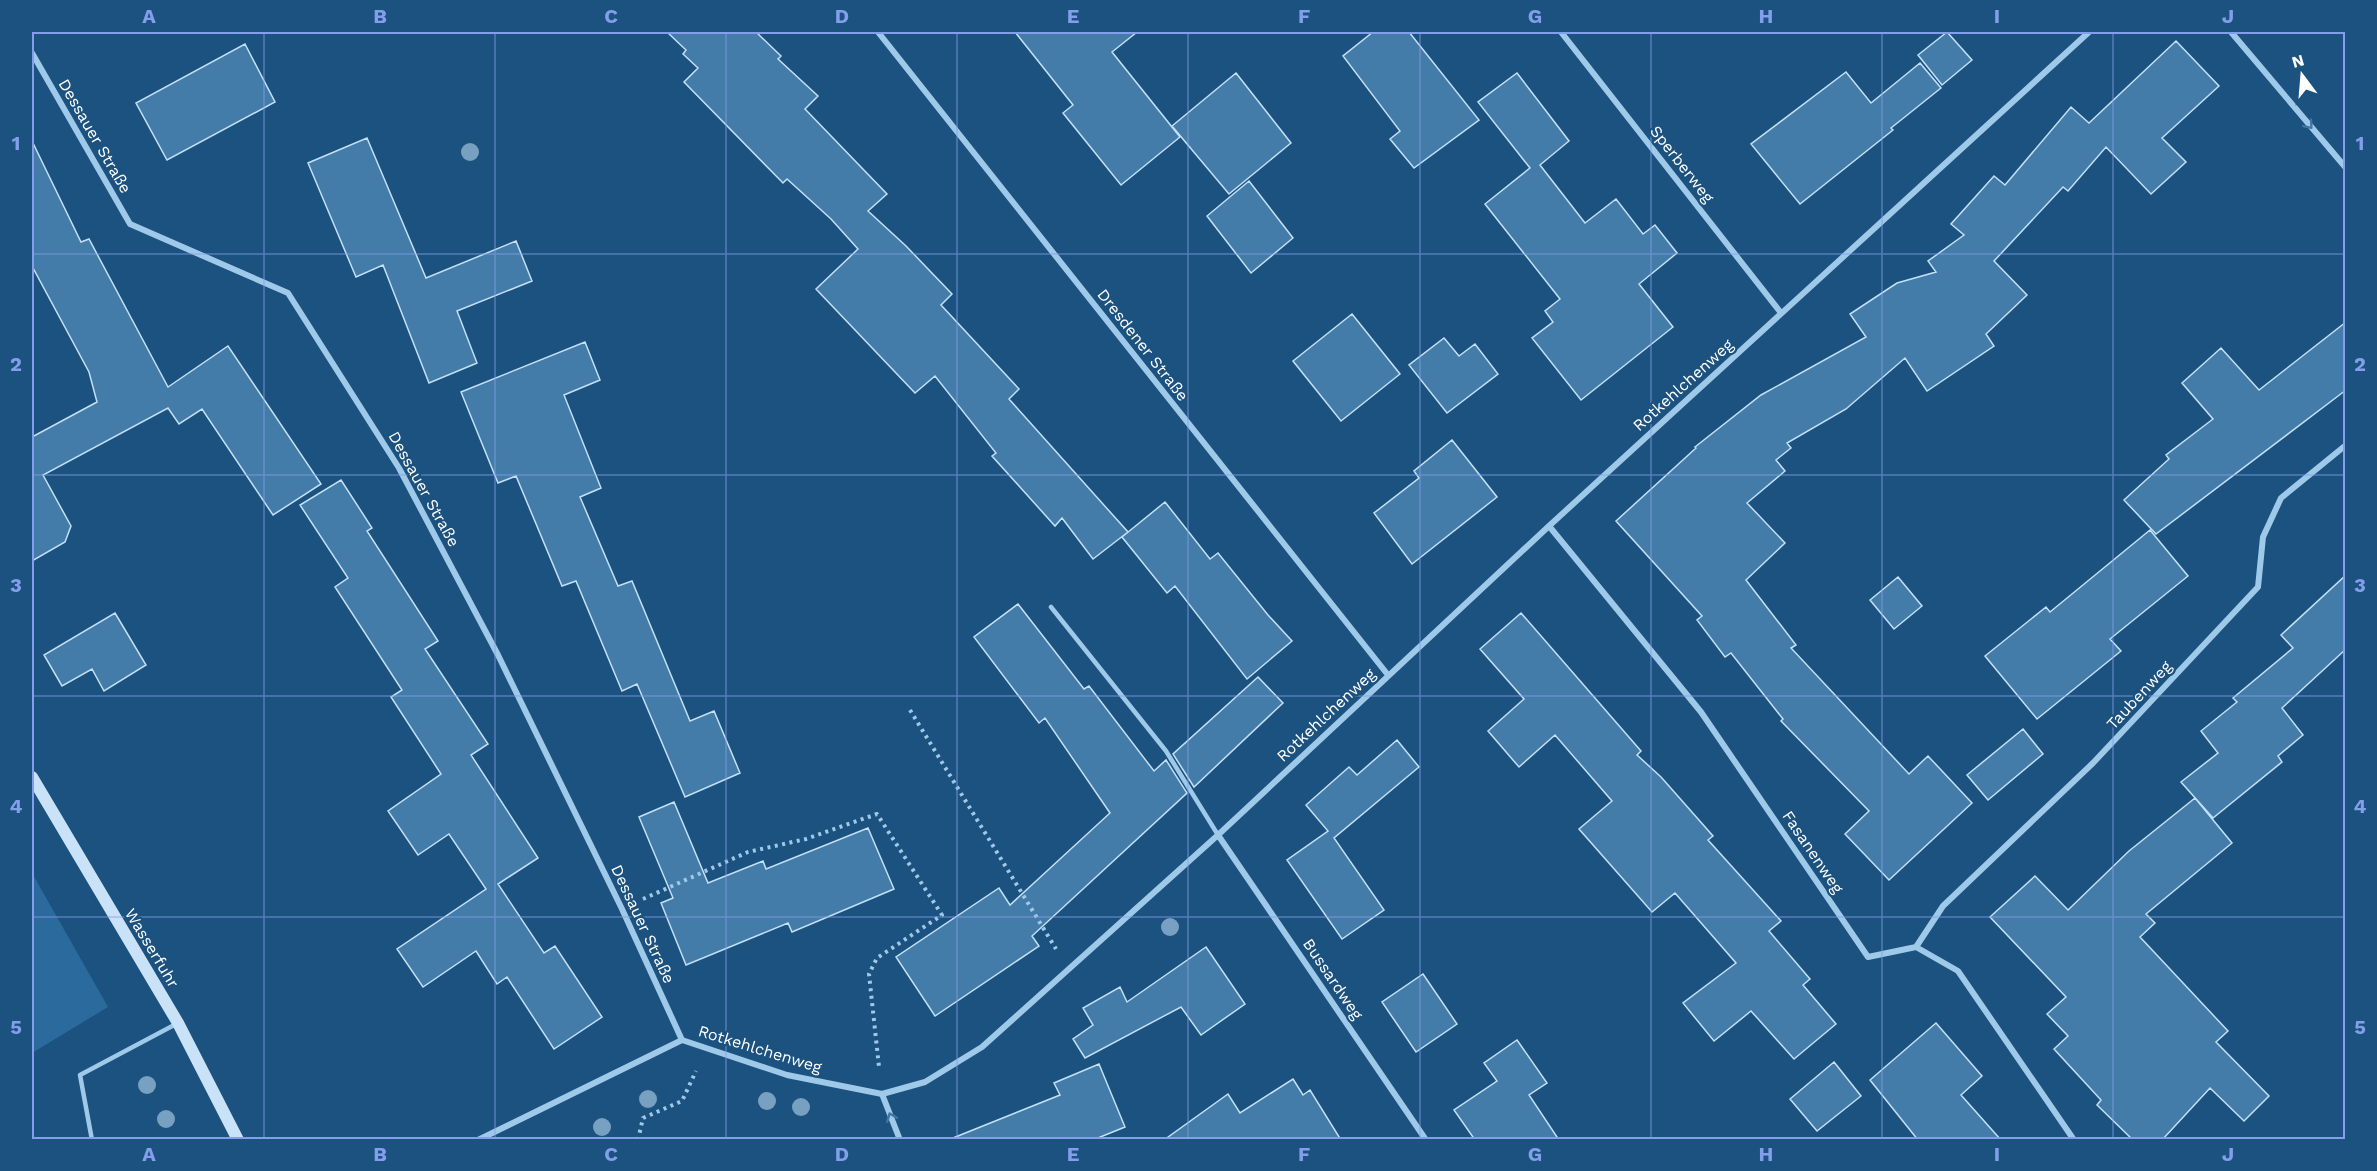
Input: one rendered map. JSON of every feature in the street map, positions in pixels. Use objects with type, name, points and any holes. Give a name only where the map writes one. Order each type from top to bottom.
[{"type":"main road","name":"Wasserfuhr","points":[[32,777],[177,1023],[238,1140]]},
{"type":"street","name":"Dresdener Straße","points":[[878,32],[1388,675]]},
{"type":"street","name":"Sperberweg","points":[[1562,32],[1782,313]]},
{"type":"street","name":"Rotkehlchenweg","points":[[478,1140],[682,1040],[787,1075],[882,1094],[925,1082],[982,1047],[1218,835],[1549,526],[2090,32]]},
{"type":"street","points":[[2231,32],[2346,168]]},
{"type":"street","name":"Dessauer Straße","points":[[32,53],[130,224],[288,293],[399,468],[498,655],[622,909],[682,1040]]},
{"type":"street","name":"Taubenweg","points":[[1916,947],[1943,906],[2093,763],[2258,587],[2263,537],[2281,498],[2346,445]]},
{"type":"street","name":"Fasanenweg","points":[[1549,526],[1701,712],[1868,957],[1916,947]]},
{"type":"street","name":"Bussardweg","points":[[1218,835],[1426,1140]]},
{"type":"street","points":[[1916,947],[1958,971],[2074,1140]]},
{"type":"street","points":[[882,1094],[900,1140]]},
{"type":"lane","points":[[1051,607],[1166,751],[1218,835]]},
{"type":"lane","points":[[92,1140],[80,1075],[177,1023]]},
{"type":"path","points":[[910,710],[1068,970]]},
{"type":"path","points":[[622,909],[748,852],[806,839],[877,814],[942,915],[877,958],[870,974],[882,1094]]},
{"type":"path","points":[[638,1140],[643,1118],[682,1101],[708,1049]]},
{"type":"shaded area","points":[[32,873],[108,1007],[32,1053]]},
{"type":"building","points":[[667,32],[756,32],[781,56],[778,59],[818,96],[805,109],[887,194],[868,211],[906,246],[952,294],[941,305],[1019,389],[1009,399],[1128,532],[1093,559],[1062,518],[1055,526],[992,456],[996,453],[935,376],[915,393],[816,289],[858,249],[831,219],[787,179],[783,183],[684,82],[698,68],[683,54],[686,50]]},
{"type":"building","points":[[1015,32],[1137,32],[1112,52],[1180,137],[1121,185],[1063,113],[1073,105]]},
{"type":"building","points":[[1373,32],[1409,32],[1479,120],[1414,168],[1390,139],[1400,131],[1343,56]]},
{"type":"building","points":[[1947,32],[1972,60],[1942,85],[1918,55]]},
{"type":"building","points":[[2176,41],[2219,86],[2162,138],[2186,162],[2151,194],[2106,147],[2068,191],[2063,187],[1994,261],[2027,295],[1986,334],[1994,346],[1927,391],[1905,358],[1846,409],[1787,443],[1791,448],[1776,460],[1785,471],[1747,503],[1785,543],[1746,580],[1796,645],[1791,648],[1909,774],[1928,756],[1972,803],[1889,880],[1845,834],[1869,811],[1781,721],[1783,719],[1731,653],[1725,657],[1697,620],[1702,616],[1616,521],[1695,447],[1761,395],[1866,337],[1850,314],[1897,283],[1936,272],[1928,261],[1964,235],[1951,224],[1994,176],[2005,185],[2071,107],[2089,123]]},
{"type":"building","points":[[245,44],[275,102],[167,160],[136,103]]},
{"type":"building","points":[[1920,63],[1941,88],[1891,128],[1893,130],[1800,204],[1751,144],[1846,72],[1871,103]]},
{"type":"building","points":[[1236,73],[1291,143],[1229,194],[1172,126]]},
{"type":"building","points":[[1517,73],[1569,141],[1540,165],[1585,223],[1616,199],[1643,234],[1655,225],[1677,253],[1639,284],[1673,327],[1581,400],[1532,338],[1553,322],[1545,311],[1560,299],[1485,204],[1530,168],[1478,102]]},
{"type":"building","points":[[367,138],[426,278],[516,241],[532,281],[457,311],[477,363],[429,383],[383,265],[356,277],[308,163]]},
{"type":"building","points":[[32,141],[81,242],[89,239],[168,387],[228,346],[321,484],[273,515],[202,409],[179,424],[168,408],[43,475],[71,526],[65,542],[32,561],[32,437],[97,402],[89,372],[32,266]]},
{"type":"building","points":[[1249,181],[1293,238],[1251,273],[1207,216]]},
{"type":"building","points":[[1352,314],[1400,374],[1341,421],[1293,361]]},
{"type":"building","points":[[2346,322],[2346,390],[2156,534],[2124,500],[2169,459],[2166,455],[2213,419],[2182,383],[2221,348],[2259,390]]},
{"type":"building","points":[[1444,338],[1459,356],[1475,344],[1498,374],[1447,413],[1409,365]]},
{"type":"building","points":[[585,342],[600,380],[564,395],[601,488],[580,497],[618,586],[632,581],[690,721],[714,711],[740,773],[685,797],[637,684],[622,691],[576,581],[562,586],[516,476],[498,483],[461,392]]},
{"type":"building","points":[[1452,440],[1497,497],[1412,564],[1374,513],[1419,478],[1414,471]]},
{"type":"building","points":[[341,480],[372,528],[367,531],[438,641],[425,649],[488,744],[471,755],[538,858],[498,884],[544,953],[555,946],[602,1017],[554,1049],[507,977],[497,984],[476,951],[423,987],[397,949],[486,889],[449,834],[418,855],[388,811],[441,774],[391,697],[402,690],[335,587],[348,578],[300,505]]},
{"type":"building","points":[[1165,502],[1210,559],[1218,553],[1292,641],[1247,679],[1175,586],[1167,593],[1122,537]]},
{"type":"building","points":[[2150,530],[2188,576],[2110,639],[2121,651],[2037,719],[1985,656],[2046,607],[2050,612]]},
{"type":"building","points":[[2346,575],[2346,649],[2282,708],[2303,735],[2278,756],[2282,762],[2213,818],[2181,782],[2218,753],[2201,731],[2237,702],[2233,698],[2293,648],[2281,635]]},
{"type":"building","points":[[1898,577],[1922,606],[1894,629],[1870,600]]},
{"type":"building","points":[[1018,604],[1084,689],[1089,686],[1154,771],[1166,760],[1187,793],[1032,936],[1039,946],[935,1016],[896,957],[999,888],[1010,905],[1110,813],[1045,718],[1039,723],[974,637]]},
{"type":"building","points":[[115,613],[146,665],[104,691],[92,669],[62,686],[44,655]]},
{"type":"building","points":[[1521,613],[1641,751],[1637,755],[1661,777],[1713,836],[1708,840],[1781,921],[1769,931],[1810,979],[1803,985],[1836,1024],[1794,1059],[1751,1011],[1714,1041],[1683,1003],[1736,963],[1675,893],[1652,912],[1579,829],[1612,801],[1555,735],[1519,767],[1488,731],[1524,699],[1480,649]]},
{"type":"building","points":[[1258,677],[1283,703],[1194,787],[1173,754]]},
{"type":"building","points":[[2023,729],[2043,754],[1988,800],[1967,775]]},
{"type":"building","points":[[1397,740],[1419,767],[1334,838],[1384,910],[1342,939],[1287,860],[1328,831],[1306,805],[1349,767],[1357,775]]},
{"type":"building","points":[[2195,798],[2232,843],[2146,914],[2155,923],[2140,937],[2228,1031],[2216,1042],[2269,1096],[2244,1121],[2210,1088],[2162,1140],[2133,1140],[2097,1105],[2101,1100],[2054,1049],[2068,1036],[2047,1014],[2066,997],[1990,917],[2035,876],[2068,910],[2129,851]]},
{"type":"building","points":[[674,802],[708,883],[763,861],[766,869],[868,828],[894,889],[792,932],[788,923],[686,965],[661,903],[673,898],[639,817]]},
{"type":"building","points":[[1206,947],[1245,1004],[1201,1035],[1181,1007],[1085,1058],[1073,1039],[1093,1025],[1083,1008],[1120,987],[1127,1002]]},
{"type":"building","points":[[1423,974],[1457,1024],[1416,1052],[1382,1002]]},
{"type":"building","points":[[1936,1023],[1982,1076],[1961,1095],[2001,1140],[1918,1140],[1870,1080]]},
{"type":"building","points":[[1517,1040],[1547,1083],[1529,1095],[1559,1140],[1475,1140],[1454,1110],[1497,1081],[1484,1063]]},
{"type":"building","points":[[1834,1062],[1861,1096],[1817,1131],[1790,1099]]},
{"type":"building","points":[[1099,1064],[1125,1127],[1093,1140],[954,1140],[953,1138],[1060,1095],[1054,1083]]},
{"type":"building","points":[[1293,1079],[1303,1095],[1310,1090],[1341,1140],[1164,1140],[1228,1094],[1240,1113]]}]
